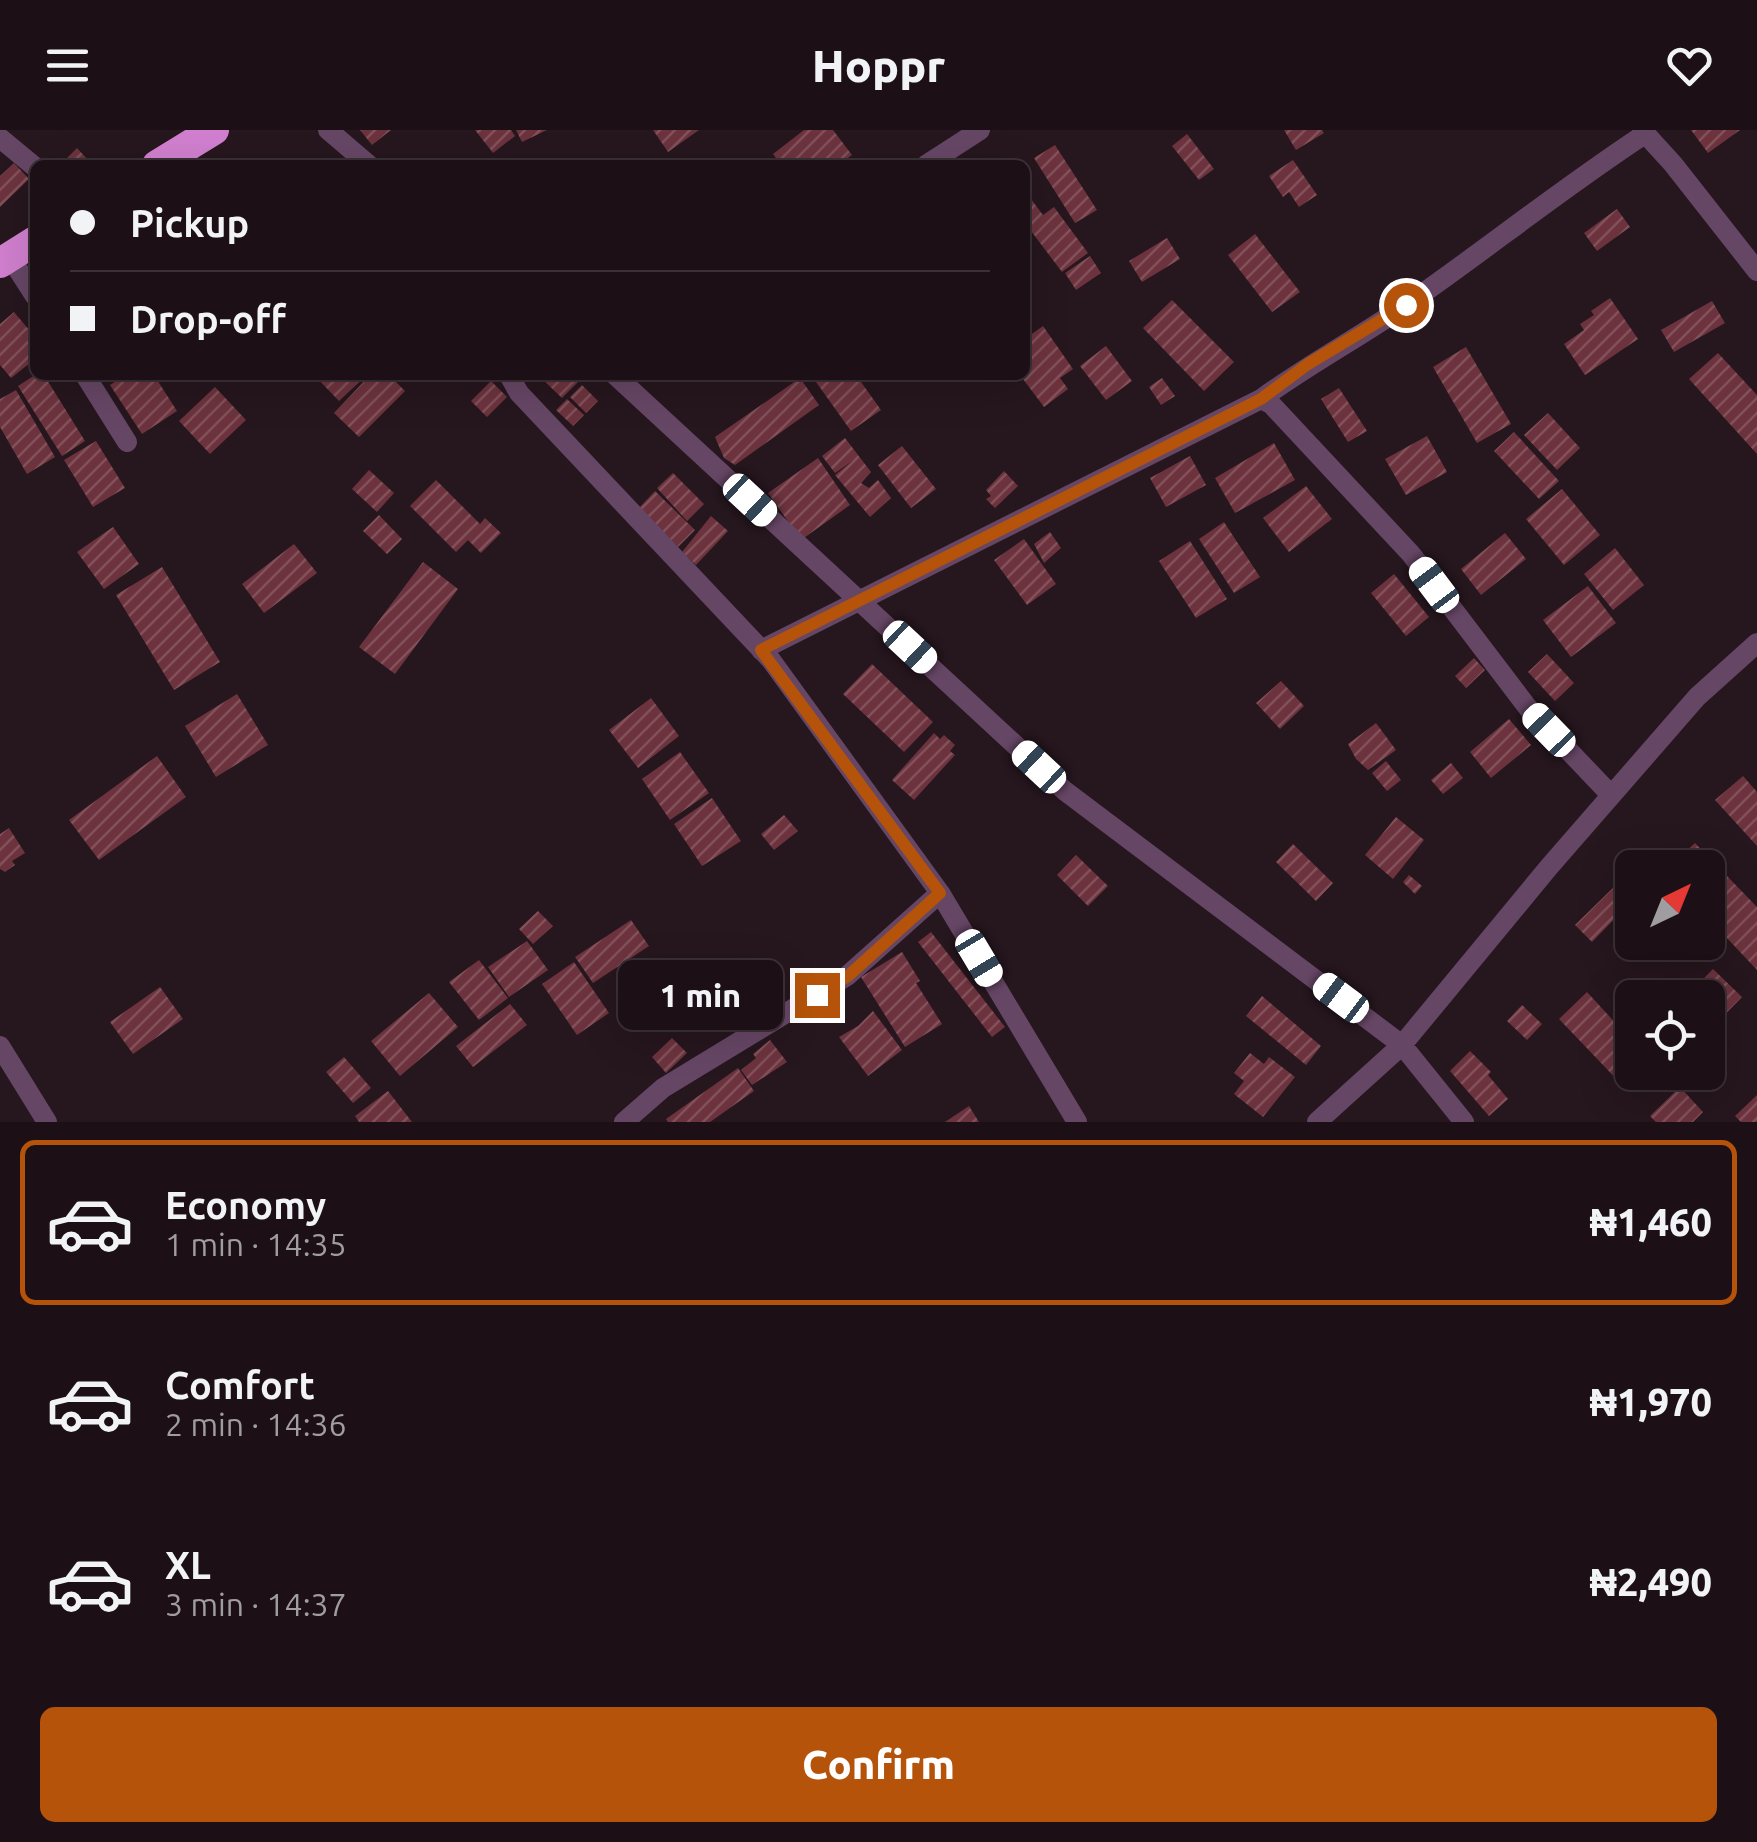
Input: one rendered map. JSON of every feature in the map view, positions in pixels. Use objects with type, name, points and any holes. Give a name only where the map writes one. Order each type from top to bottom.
[{"type":"highway","points":[[165,160],[209,131]]},
{"type":"street","points":[[328,130],[363,160]]},
{"type":"street","points":[[934,160],[980,130]]},
{"type":"street","points":[[761,650],[1261,399],[1308,364],[1406,305],[1644,132],[1757,272]]},
{"type":"street","points":[[0,138],[30,163]]},
{"type":"street","points":[[15,254],[30,286]]},
{"type":"street","points":[[87,380],[127,442]]},
{"type":"street","points":[[513,380],[520,393],[761,650],[940,893],[1077,1122]]},
{"type":"street","points":[[620,380],[1065,790],[1402,1044],[1464,1122]]},
{"type":"street","points":[[1261,399],[1411,554],[1528,708],[1611,795]]},
{"type":"street","points":[[1317,1122],[1402,1044],[1697,697],[1757,642]]},
{"type":"street","points":[[624,1122],[663,1088],[848,976],[940,893]]},
{"type":"street","points":[[0,1046],[46,1122]]},
{"type":"building","points":[[360,130],[391,130],[372,145]]},
{"type":"building","points":[[475,130],[511,130],[515,136],[493,153]]},
{"type":"building","points":[[516,130],[547,130],[522,142]]},
{"type":"building","points":[[653,130],[699,130],[668,152]]},
{"type":"building","points":[[804,130],[833,130],[852,155],[845,160],[777,160],[773,154]]},
{"type":"building","points":[[1284,130],[1322,130],[1324,133],[1296,150]]},
{"type":"building","points":[[1691,130],[1740,130],[1708,153]]},
{"type":"building","points":[[1187,134],[1214,169],[1199,180],[1172,146]]},
{"type":"building","points":[[1055,145],[1097,210],[1075,223],[1034,158]]},
{"type":"building","points":[[77,148],[87,159],[86,160],[65,160]]},
{"type":"building","points":[[1293,160],[1317,195],[1299,207],[1289,192],[1283,197],[1269,176]]},
{"type":"building","points":[[14,163],[29,179],[0,207],[0,176]]},
{"type":"building","points":[[1030,198],[1043,215],[1054,207],[1088,253],[1062,272],[1030,230]]},
{"type":"building","points":[[1617,209],[1630,227],[1597,251],[1584,233]]},
{"type":"building","points":[[1255,234],[1300,292],[1272,312],[1228,255]]},
{"type":"building","points":[[1167,238],[1180,259],[1142,282],[1129,261]]},
{"type":"building","points":[[1090,256],[1101,273],[1076,290],[1065,273]]},
{"type":"building","points":[[1610,298],[1638,339],[1585,375],[1564,344],[1584,330],[1580,324],[1594,315],[1591,311]]},
{"type":"building","points":[[1172,300],[1234,362],[1204,391],[1143,328]]},
{"type":"building","points":[[1712,301],[1725,323],[1674,352],[1661,330]]},
{"type":"building","points":[[14,312],[30,331],[30,363],[11,378],[0,365],[0,324]]},
{"type":"building","points":[[1043,326],[1073,369],[1060,378],[1068,389],[1044,407],[1024,380],[1030,380],[1030,335]]},
{"type":"building","points":[[1106,346],[1132,381],[1106,400],[1080,366]]},
{"type":"building","points":[[1466,347],[1511,424],[1477,443],[1433,367]]},
{"type":"building","points":[[1718,353],[1757,395],[1757,454],[1689,379]]},
{"type":"building","points":[[30,378],[47,380],[85,441],[62,456],[18,386]]},
{"type":"building","points":[[1162,378],[1175,396],[1161,405],[1149,387]]},
{"type":"building","points":[[118,380],[157,380],[177,411],[142,434],[110,385]]},
{"type":"building","points":[[319,380],[362,380],[339,401]]},
{"type":"building","points":[[365,380],[394,380],[405,391],[359,437],[334,413]]},
{"type":"building","points":[[543,380],[576,380],[562,398]]},
{"type":"building","points":[[797,380],[801,380],[819,405],[735,465],[724,458],[715,437]]},
{"type":"building","points":[[815,380],[860,380],[881,410],[851,431]]},
{"type":"building","points":[[491,381],[507,397],[487,417],[471,401]]},
{"type":"building","points":[[582,385],[598,401],[586,413],[570,397]]},
{"type":"building","points":[[215,387],[246,420],[210,454],[179,421]]},
{"type":"building","points":[[1339,388],[1367,431],[1348,442],[1321,399]]},
{"type":"building","points":[[16,390],[55,457],[27,474],[0,427],[0,399]]},
{"type":"building","points":[[567,399],[584,415],[573,426],[556,410]]},
{"type":"building","points":[[1548,413],[1580,448],[1557,470],[1524,435]]},
{"type":"building","points":[[1514,432],[1559,481],[1539,499],[1494,451]]},
{"type":"building","points":[[1427,436],[1447,472],[1406,495],[1385,459]]},
{"type":"building","points":[[845,438],[871,472],[861,483],[869,488],[878,480],[891,498],[870,517],[835,475],[854,460],[835,473],[822,456]]},
{"type":"building","points":[[96,441],[125,488],[93,507],[64,460]]},
{"type":"building","points":[[1274,443],[1295,480],[1235,513],[1215,478]]},
{"type":"building","points":[[902,446],[936,489],[911,508],[878,465]]},
{"type":"building","points":[[1190,456],[1206,485],[1166,507],[1150,478]]},
{"type":"building","points":[[818,458],[850,505],[801,540],[768,493]]},
{"type":"building","points":[[369,470],[394,493],[377,512],[352,489]]},
{"type":"building","points":[[1004,471],[1018,486],[995,508],[986,499],[991,496],[986,490]]},
{"type":"building","points":[[673,473],[704,504],[687,521],[657,488]]},
{"type":"building","points":[[436,480],[480,524],[485,518],[501,533],[481,553],[468,540],[456,552],[410,506]]},
{"type":"building","points":[[1306,486],[1332,519],[1289,552],[1263,518]]},
{"type":"building","points":[[1562,489],[1600,535],[1564,565],[1526,519]]},
{"type":"building","points":[[655,491],[695,530],[678,547],[639,508]]},
{"type":"building","points":[[379,515],[402,539],[387,554],[363,531]]},
{"type":"building","points":[[711,516],[728,531],[696,565],[682,552]]},
{"type":"building","points":[[1224,522],[1260,577],[1234,593],[1199,539]]},
{"type":"building","points":[[113,527],[139,564],[104,589],[77,552]]},
{"type":"building","points":[[1050,532],[1061,548],[1044,563],[1034,544]]},
{"type":"building","points":[[1505,533],[1526,559],[1481,595],[1461,569]]},
{"type":"building","points":[[1024,539],[1056,584],[1027,605],[994,560]]},
{"type":"building","points":[[1190,541],[1227,599],[1196,618],[1159,561]]},
{"type":"building","points":[[294,544],[317,573],[264,613],[242,584]]},
{"type":"building","points":[[1615,548],[1644,585],[1613,610],[1584,574]]},
{"type":"building","points":[[423,562],[458,589],[395,674],[359,647]]},
{"type":"building","points":[[162,567],[220,662],[174,690],[116,595]]},
{"type":"building","points":[[1394,574],[1429,617],[1406,636],[1371,593]]},
{"type":"building","points":[[1588,586],[1616,623],[1571,657],[1543,620]]},
{"type":"building","points":[[1547,654],[1574,683],[1555,701],[1528,672]]},
{"type":"building","points":[[1474,658],[1485,670],[1466,688],[1455,676]]},
{"type":"building","points":[[872,664],[933,722],[904,752],[843,694]]},
{"type":"building","points":[[1281,681],[1304,706],[1280,729],[1256,703]]},
{"type":"building","points":[[237,694],[268,745],[216,777],[185,726]]},
{"type":"building","points":[[651,698],[679,736],[638,768],[609,730]]},
{"type":"building","points":[[1509,719],[1531,745],[1491,778],[1470,752]]},
{"type":"building","points":[[1376,723],[1396,750],[1368,770],[1348,744]]},
{"type":"building","points":[[934,733],[940,739],[944,735],[955,745],[950,751],[955,755],[914,800],[892,780]]},
{"type":"building","points":[[680,752],[709,793],[670,820],[642,779]]},
{"type":"building","points":[[157,756],[186,797],[99,860],[69,820]]},
{"type":"building","points":[[1386,761],[1401,780],[1387,791],[1372,773]]},
{"type":"building","points":[[1451,763],[1463,778],[1443,794],[1431,780]]},
{"type":"building","points":[[1743,776],[1757,792],[1757,846],[1715,800]]},
{"type":"building","points":[[712,798],[741,841],[702,866],[674,824]]},
{"type":"building","points":[[784,815],[798,831],[774,850],[761,834]]},
{"type":"building","points":[[1396,817],[1424,840],[1393,879],[1365,855]]},
{"type":"building","points":[[9,828],[25,853],[12,861],[15,865],[5,872],[0,869],[0,834]]},
{"type":"building","points":[[1293,844],[1333,883],[1316,901],[1276,862]]},
{"type":"building","points":[[1076,855],[1108,886],[1088,906],[1057,875]]},
{"type":"building","points":[[1725,874],[1757,907],[1757,970],[1725,936]]},
{"type":"building","points":[[1409,875],[1422,886],[1415,894],[1403,882]]},
{"type":"building","points":[[1615,886],[1615,918],[1592,942],[1575,925]]},
{"type":"building","points":[[538,911],[553,926],[533,944],[519,929]]},
{"type":"building","points":[[631,920],[649,946],[593,983],[575,957]]},
{"type":"building","points":[[931,932],[1005,1027],[992,1037],[918,942]]},
{"type":"building","points":[[527,941],[548,970],[509,997],[488,967]]},
{"type":"building","points":[[902,952],[942,1024],[905,1047],[861,977]]},
{"type":"building","points":[[479,960],[508,998],[479,1020],[449,982]]},
{"type":"building","points":[[574,962],[609,1013],[577,1035],[542,984]]},
{"type":"building","points":[[1713,969],[1724,980],[1702,980]]},
{"type":"building","points":[[1725,981],[1742,997],[1725,1014]]},
{"type":"building","points":[[160,987],[183,1019],[133,1054],[110,1022]]},
{"type":"building","points":[[1587,992],[1615,1022],[1615,1078],[1559,1019]]},
{"type":"building","points":[[429,993],[458,1027],[400,1076],[371,1041]]},
{"type":"building","points":[[1262,996],[1321,1046],[1306,1065],[1246,1016]]},
{"type":"building","points":[[510,1004],[527,1025],[473,1067],[456,1046]]},
{"type":"building","points":[[1522,1005],[1542,1024],[1527,1040],[1507,1021]]},
{"type":"building","points":[[873,1011],[902,1050],[868,1076],[839,1037]]},
{"type":"building","points":[[672,1038],[687,1053],[666,1073],[652,1057]]},
{"type":"building","points":[[770,1040],[787,1062],[752,1085],[741,1070]]},
{"type":"building","points":[[1470,1051],[1491,1072],[1488,1075],[1508,1099],[1489,1116],[1450,1071]]},
{"type":"building","points":[[1250,1053],[1264,1064],[1269,1057],[1295,1077],[1263,1117],[1234,1094],[1244,1081],[1234,1073]]},
{"type":"building","points":[[344,1057],[371,1088],[353,1103],[326,1072]]},
{"type":"building","points":[[738,1068],[754,1091],[710,1122],[668,1122],[666,1119]]},
{"type":"building","points":[[1677,1090],[1683,1090],[1703,1112],[1693,1122],[1656,1122],[1650,1116]]},
{"type":"building","points":[[388,1091],[412,1122],[359,1122],[355,1116]]},
{"type":"building","points":[[1757,1095],[1757,1122],[1741,1122],[1735,1116]]},
{"type":"building","points":[[969,1106],[979,1122],[945,1122]]},
{"type":"route","points":[[817,995],[848,976],[940,893],[761,650],[1261,399],[1308,364],[1406,305]]}]
